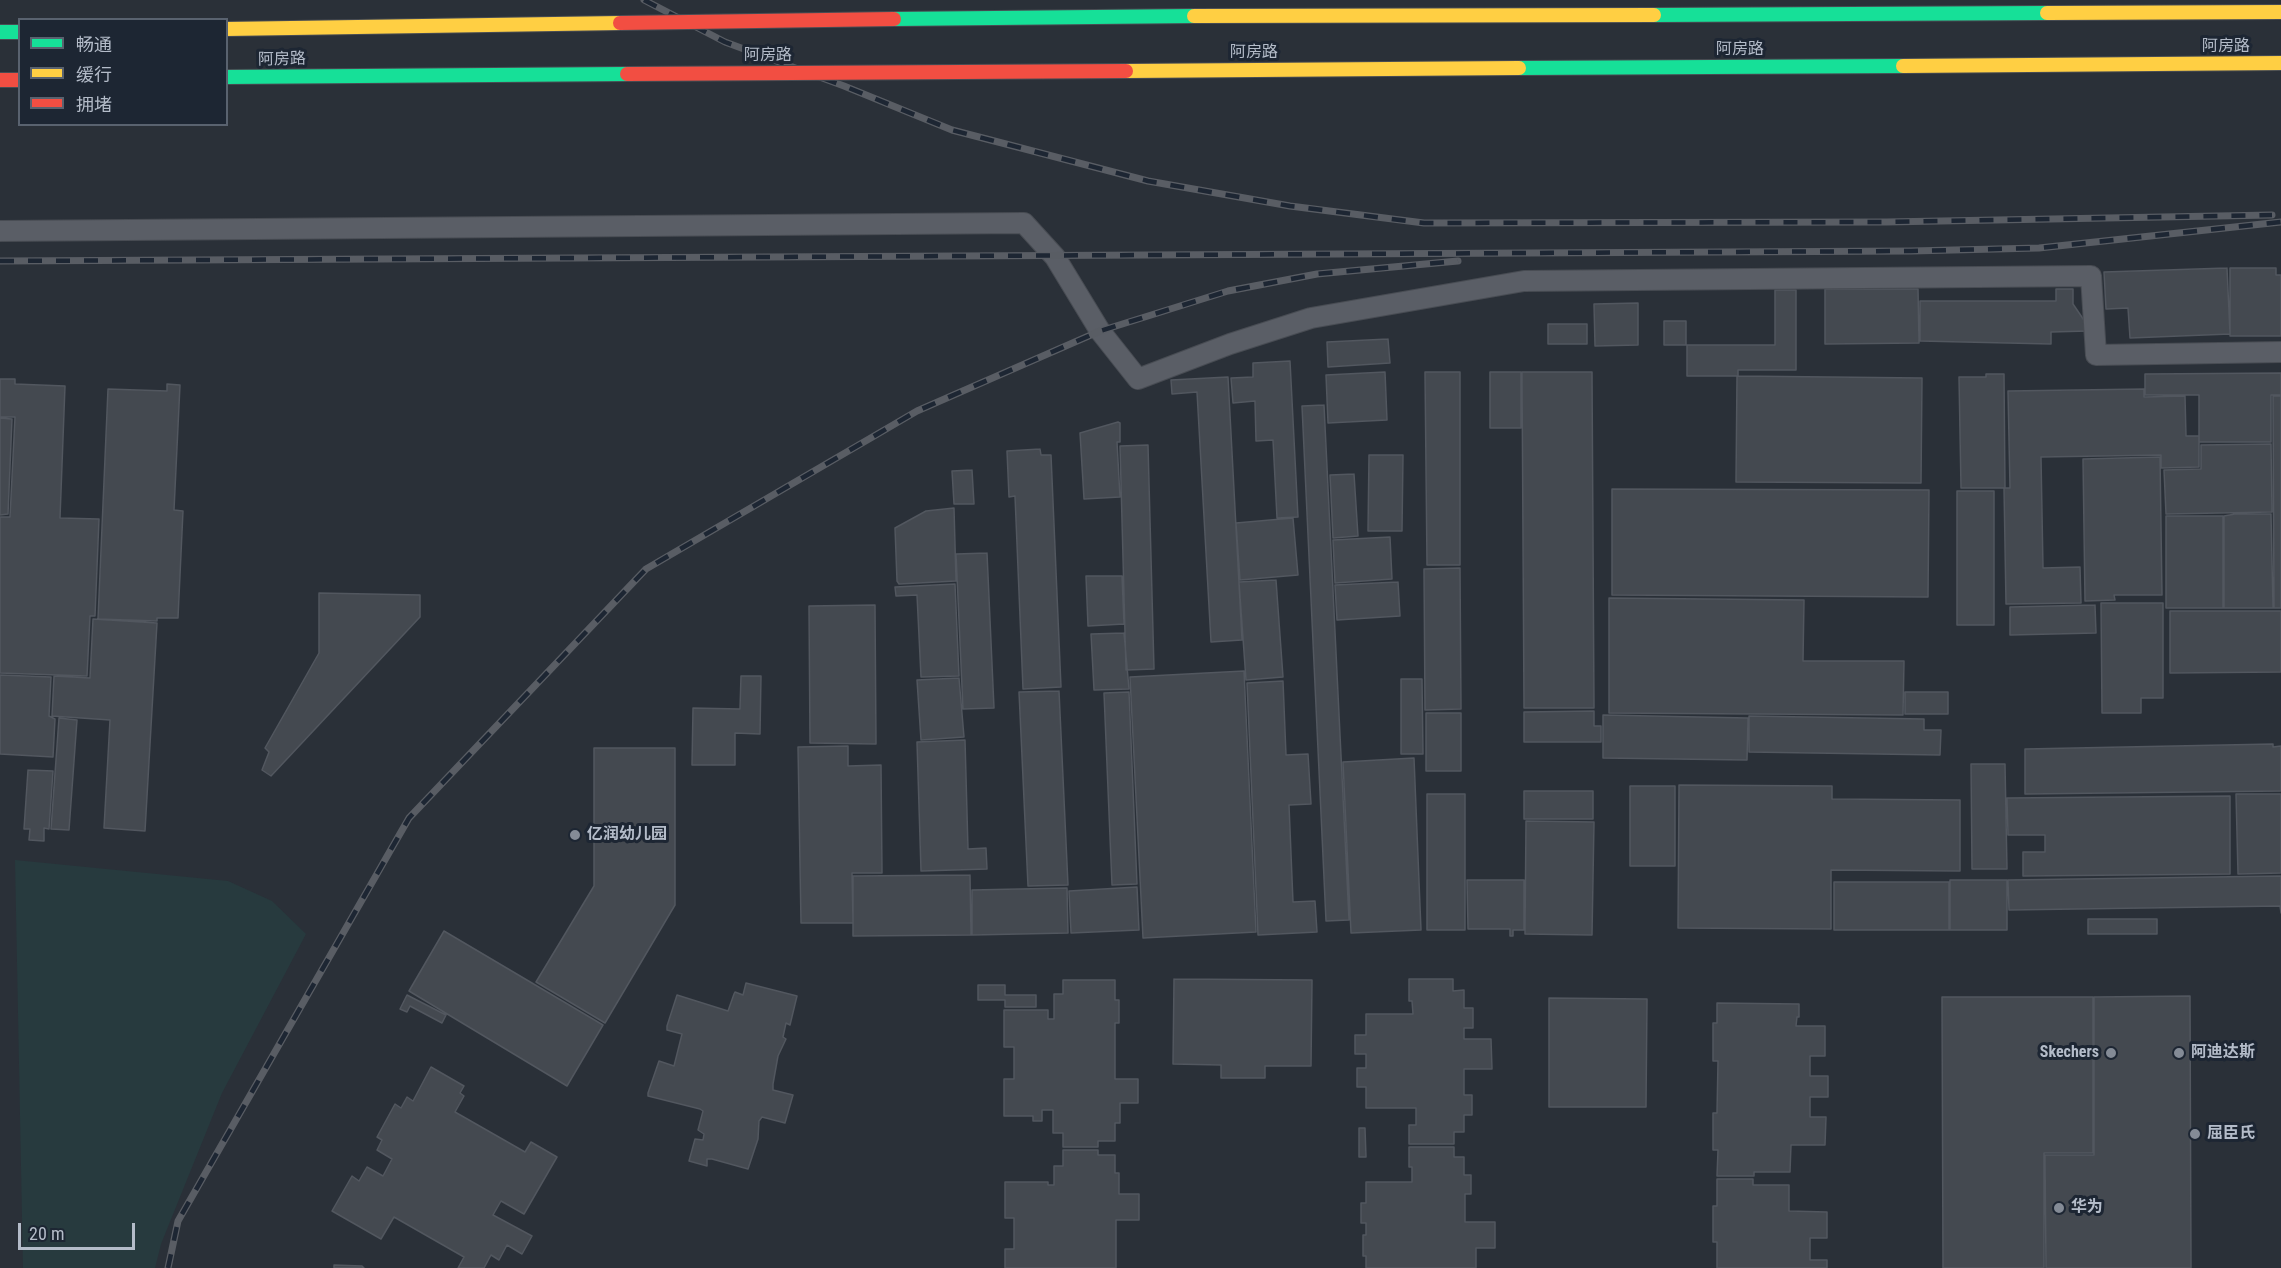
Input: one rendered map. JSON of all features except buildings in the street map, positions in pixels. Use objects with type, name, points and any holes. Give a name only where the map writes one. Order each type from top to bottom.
[{"type":"main road","name":"阿房路","points":[[228,29],[1054,17],[2281,12]]},
{"type":"main road","points":[[0,32],[18,32]]},
{"type":"main road","name":"阿房路","points":[[228,77],[2281,63]]},
{"type":"main road","points":[[0,80],[18,80]]},
{"type":"lane","points":[[0,231],[1024,223],[1054,256],[1101,331],[1138,378],[1230,344],[1311,318],[1524,281],[2091,276],[2097,355],[2281,352]]},
{"type":"green space","points":[[15,860],[228,881],[272,901],[306,934],[222,1093],[161,1244],[155,1268],[23,1268]]},
{"type":"railway","points":[[644,0],[725,42],[844,86],[952,130],[1148,181],[1290,206],[1424,223],[1886,222],[2272,215]]},
{"type":"railway","points":[[0,261],[1911,251],[2039,248],[2281,222]]},
{"type":"railway","points":[[168,1268],[178,1221],[409,818],[646,569],[917,411],[1100,331],[1228,291],[1317,274],[1458,261]]},
{"type":"traffic: fast","points":[[1654,15],[2047,13]]},
{"type":"traffic: fast","points":[[894,19],[1194,16]]},
{"type":"traffic: fast","points":[[0,32],[18,32]]},
{"type":"traffic: fast","points":[[1519,68],[1903,66]]},
{"type":"traffic: fast","points":[[228,77],[627,74]]},
{"type":"traffic: jam","points":[[620,23],[894,19]]},
{"type":"traffic: jam","points":[[627,74],[1126,71]]},
{"type":"traffic: jam","points":[[0,80],[18,80]]},
{"type":"traffic: slow","points":[[2047,13],[2281,12]]},
{"type":"traffic: slow","points":[[1194,16],[1654,15]]},
{"type":"traffic: slow","points":[[228,29],[620,23]]},
{"type":"traffic: slow","points":[[1903,66],[2281,63]]},
{"type":"traffic: slow","points":[[1126,71],[1519,68]]},
{"type":"place","name":"亿润幼儿园","points":[[575,835]]},
{"type":"place","name":"Skechers","points":[[2111,1053]]},
{"type":"place","name":"阿迪达斯","points":[[2179,1053]]},
{"type":"place","name":"屈臣氏","points":[[2195,1134]]},
{"type":"place","name":"华为","points":[[2059,1208]]}]
